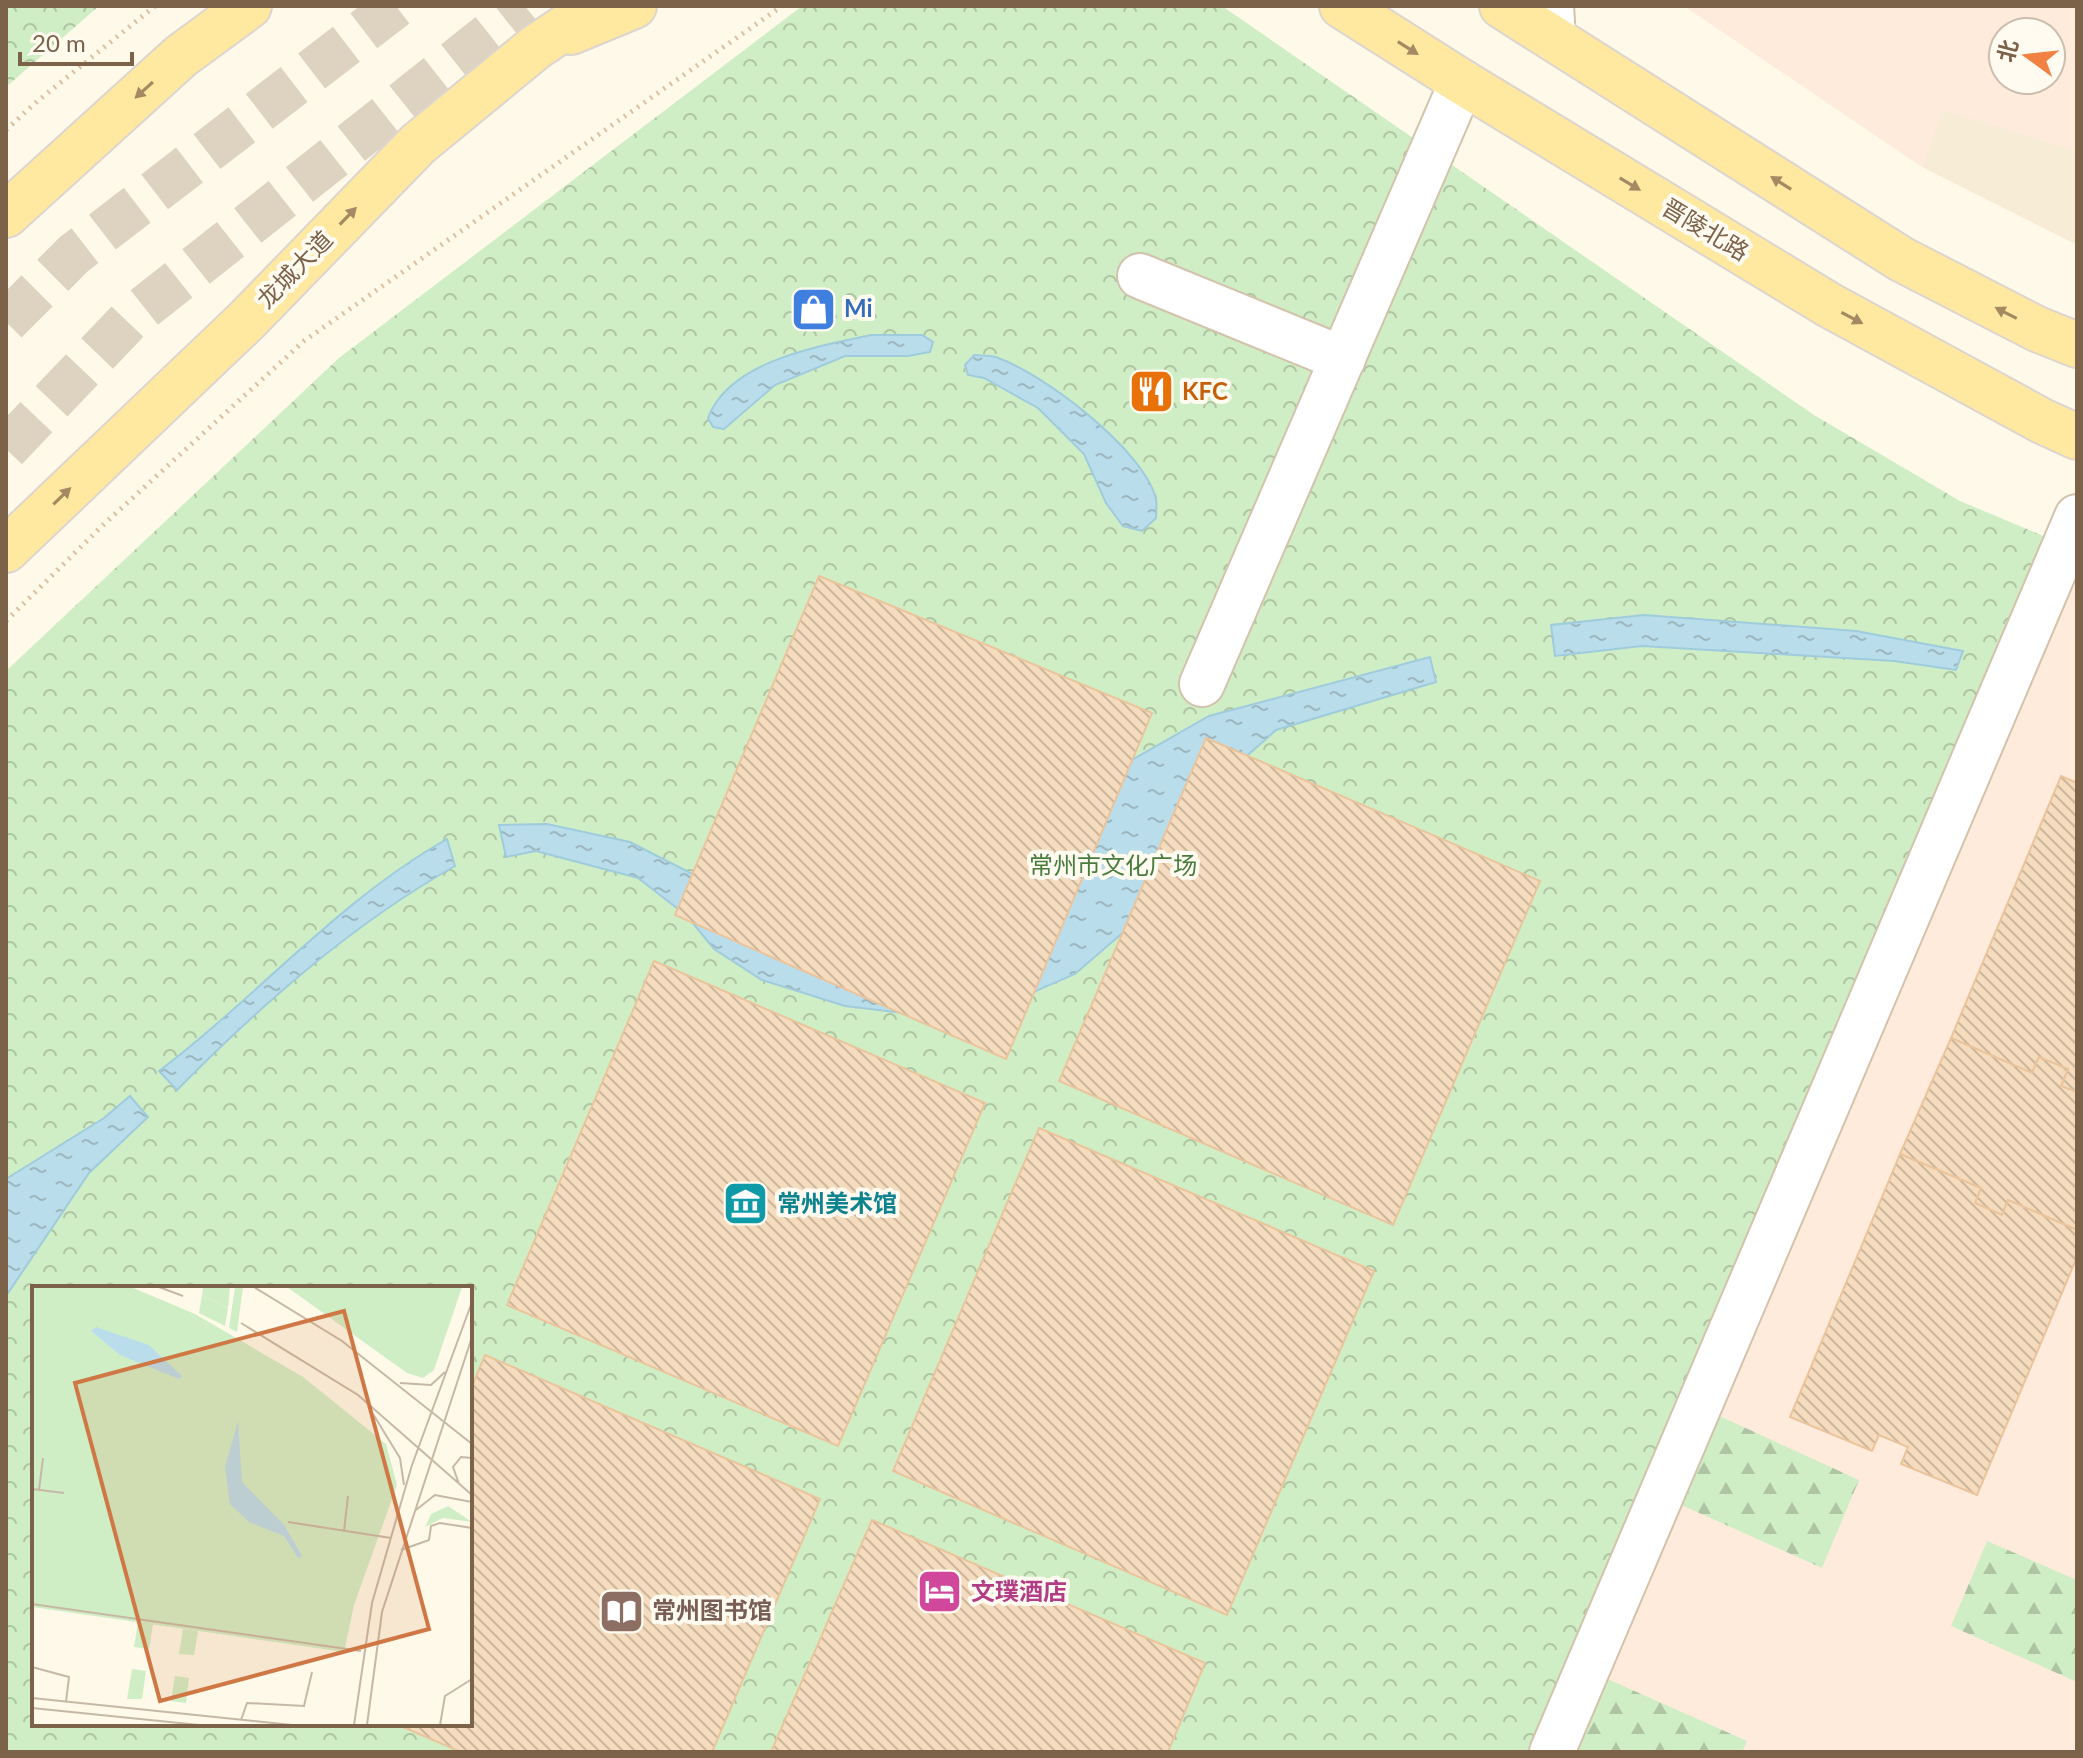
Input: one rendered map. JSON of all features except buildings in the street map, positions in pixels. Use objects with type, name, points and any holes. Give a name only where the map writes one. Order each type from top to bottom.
[{"type":"main road","points":[[6,215],[181,56],[249,6]]},
{"type":"main road","name":"龙城大道","points":[[6,550],[247,320],[418,144],[536,47],[597,6]]},
{"type":"main road","points":[[536,47],[634,6]]},
{"type":"main road","name":"晋陵北路","points":[[1342,6],[1829,305],[2077,437]]},
{"type":"main road","points":[[1502,6],[1552,22],[1901,259],[2037,329],[2077,345]]},
{"type":"lane","points":[[1202,684],[1462,82]]},
{"type":"lane","points":[[1140,276],[1343,359]]},
{"type":"lane","points":[[1552,1752],[2077,517]]},
{"type":"path","points":[[6,130],[155,6]]},
{"type":"path","points":[[6,621],[102,526],[304,341],[782,6]]},
{"type":"shaded area","points":[[1684,6],[2077,6],[2077,151],[1943,110],[1922,167]]},
{"type":"shaded area","points":[[1942,109],[2077,151],[2077,245],[1922,167]]},
{"type":"shaded area","points":[[2077,571],[2077,1752],[1571,1752]]},
{"type":"green space","points":[[6,6],[99,6],[6,87]]},
{"type":"green space","name":"常州市文化广场","points":[[802,6],[1222,6],[1814,415],[1960,501],[2077,550],[1571,1752],[6,1752],[6,671],[339,358]]},
{"type":"green space","points":[[1715,1414],[1859,1480],[1822,1568],[1679,1504]]},
{"type":"green space","points":[[1987,1541],[2077,1580],[2077,1682],[1951,1626]]},
{"type":"green space","points":[[1603,1677],[1747,1741],[1742,1752],[1571,1752]]},
{"type":"water","points":[[871,335],[922,335],[933,342],[930,352],[908,356],[845,356],[775,385],[724,429],[713,427],[708,418],[719,399],[735,383],[755,370],[802,351]]},
{"type":"water","points":[[974,355],[995,357],[1018,367],[1090,416],[1133,459],[1148,480],[1156,499],[1156,518],[1142,531],[1123,526],[1106,503],[1084,454],[1038,408],[984,378],[968,375],[965,365]]},
{"type":"water","points":[[1644,615],[1856,631],[1963,651],[1956,670],[1894,661],[1642,646],[1555,656],[1551,625]]},
{"type":"water","points":[[1430,657],[1436,682],[1276,730],[1223,777],[1134,923],[1075,974],[997,1008],[929,1016],[845,1006],[762,980],[714,949],[687,916],[638,878],[536,851],[506,857],[499,825],[547,824],[630,842],[708,882],[1109,773],[1209,716]]},
{"type":"water","points":[[447,839],[455,866],[380,914],[308,968],[241,1027],[177,1090],[159,1071],[370,891]]},
{"type":"water","points":[[130,1096],[148,1117],[89,1173],[6,1296],[6,1179],[104,1118]]},
{"type":"tunnel","points":[[6,322],[74,254],[396,6]]},
{"type":"tunnel","points":[[6,449],[131,318],[525,6]]},
{"type":"place","name":"Mi","points":[[813,309]]},
{"type":"place","name":"KFC","points":[[1151,392]]},
{"type":"place","name":"常州美术馆","points":[[746,1204]]},
{"type":"place","name":"文璞酒店","points":[[940,1592]]},
{"type":"place","name":"常州图书馆","points":[[621,1611]]}]
